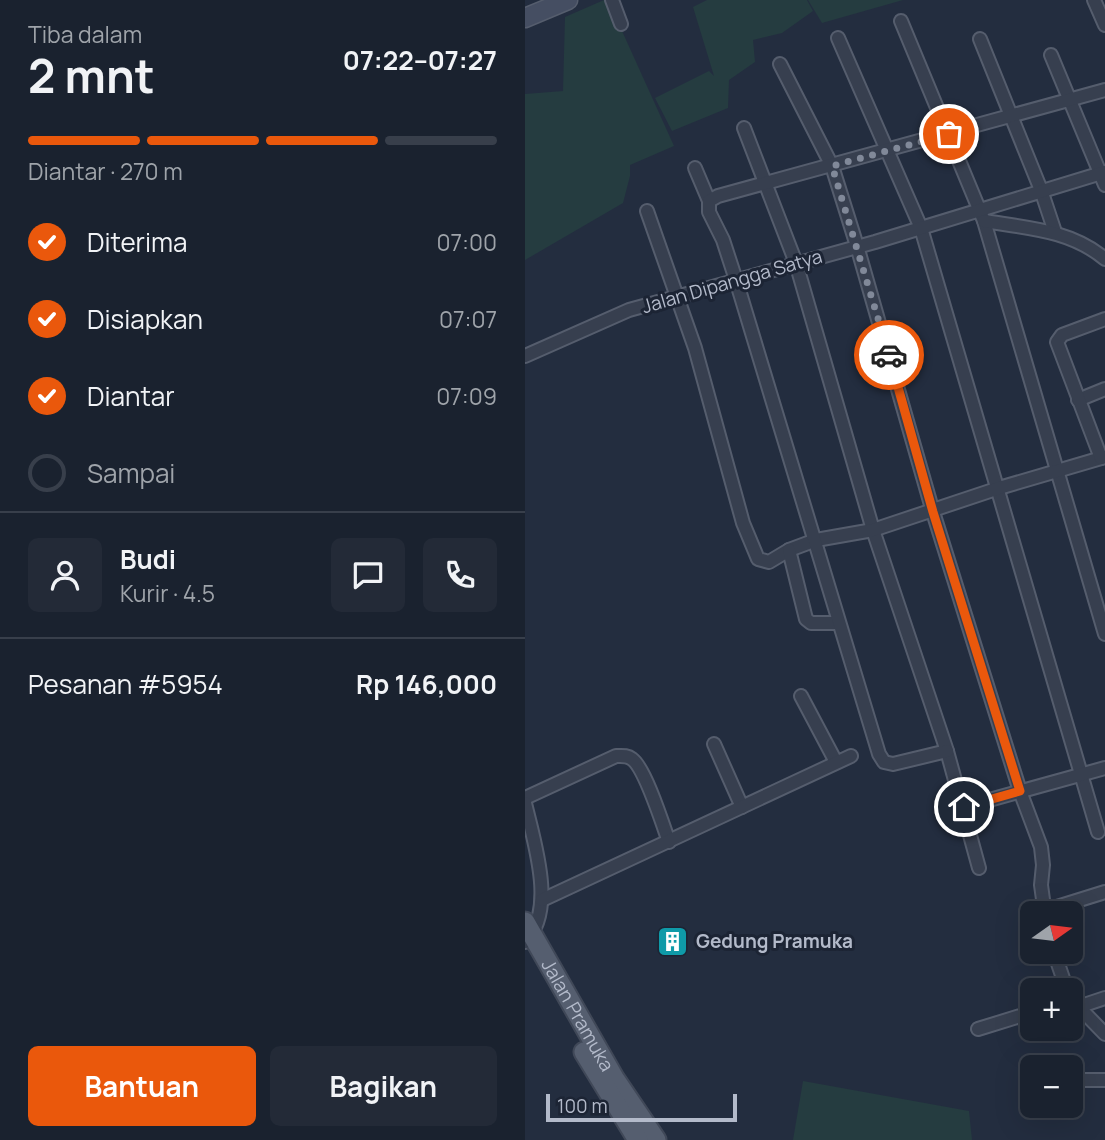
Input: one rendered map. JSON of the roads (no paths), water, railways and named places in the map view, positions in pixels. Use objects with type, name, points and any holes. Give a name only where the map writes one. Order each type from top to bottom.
[{"type":"main road","name":"Jalan Pramuka","points":[[527,937],[600,1080],[638,1140]]},
{"type":"main road","name":"Jalan Pramuka","points":[[527,937],[614,1078],[656,1140]]},
{"type":"street","points":[[525,18],[568,0]]},
{"type":"street","points":[[1094,0],[1105,25]]},
{"type":"street","points":[[616,1],[621,24]]},
{"type":"street","points":[[901,21],[982,215],[1105,634]]},
{"type":"street","points":[[838,38],[921,228],[1098,831]]},
{"type":"street","points":[[981,39],[1055,232]]},
{"type":"street","points":[[1051,55],[1104,177]]},
{"type":"street","points":[[780,64],[832,166],[933,512],[1020,791],[1041,847],[1043,901]]},
{"type":"street","points":[[709,201],[718,196],[1105,90]]},
{"type":"street","points":[[744,128],[796,263],[873,530],[947,751],[979,868]]},
{"type":"street","points":[[695,168],[736,280],[879,754],[884,762],[893,764],[947,751]]},
{"type":"street","name":"Jalan Dipangga Satya","points":[[525,356],[629,310],[921,228],[982,215],[1041,190],[1104,177]]},
{"type":"street","points":[[647,211],[695,348],[743,523],[758,559],[769,562],[789,550],[816,540],[873,530],[999,488],[1103,458],[1059,351],[1058,338],[1105,319]]},
{"type":"street","points":[[982,215],[1055,232],[1081,243],[1105,259]]},
{"type":"street","points":[[1078,400],[1105,389]]},
{"type":"street","points":[[789,550],[806,619],[811,623],[838,623]]},
{"type":"street","points":[[801,696],[836,762]]},
{"type":"street","points":[[714,744],[742,807]]},
{"type":"street","points":[[527,937],[542,900],[537,856],[525,801],[616,756],[628,756],[635,760],[644,778],[669,842]]},
{"type":"street","points":[[542,900],[851,756]]},
{"type":"street","points":[[964,807],[1105,768]]},
{"type":"street","points":[[1078,901],[1105,892]]},
{"type":"street","points":[[1083,1002],[1105,998]]},
{"type":"street","points":[[1083,1011],[1105,1034]]},
{"type":"street","points":[[978,1029],[1020,1016]]},
{"type":"street","points":[[1083,1080],[1105,1080]]},
{"type":"place","name":"Gedung Pramuka","points":[[673,941]]}]
